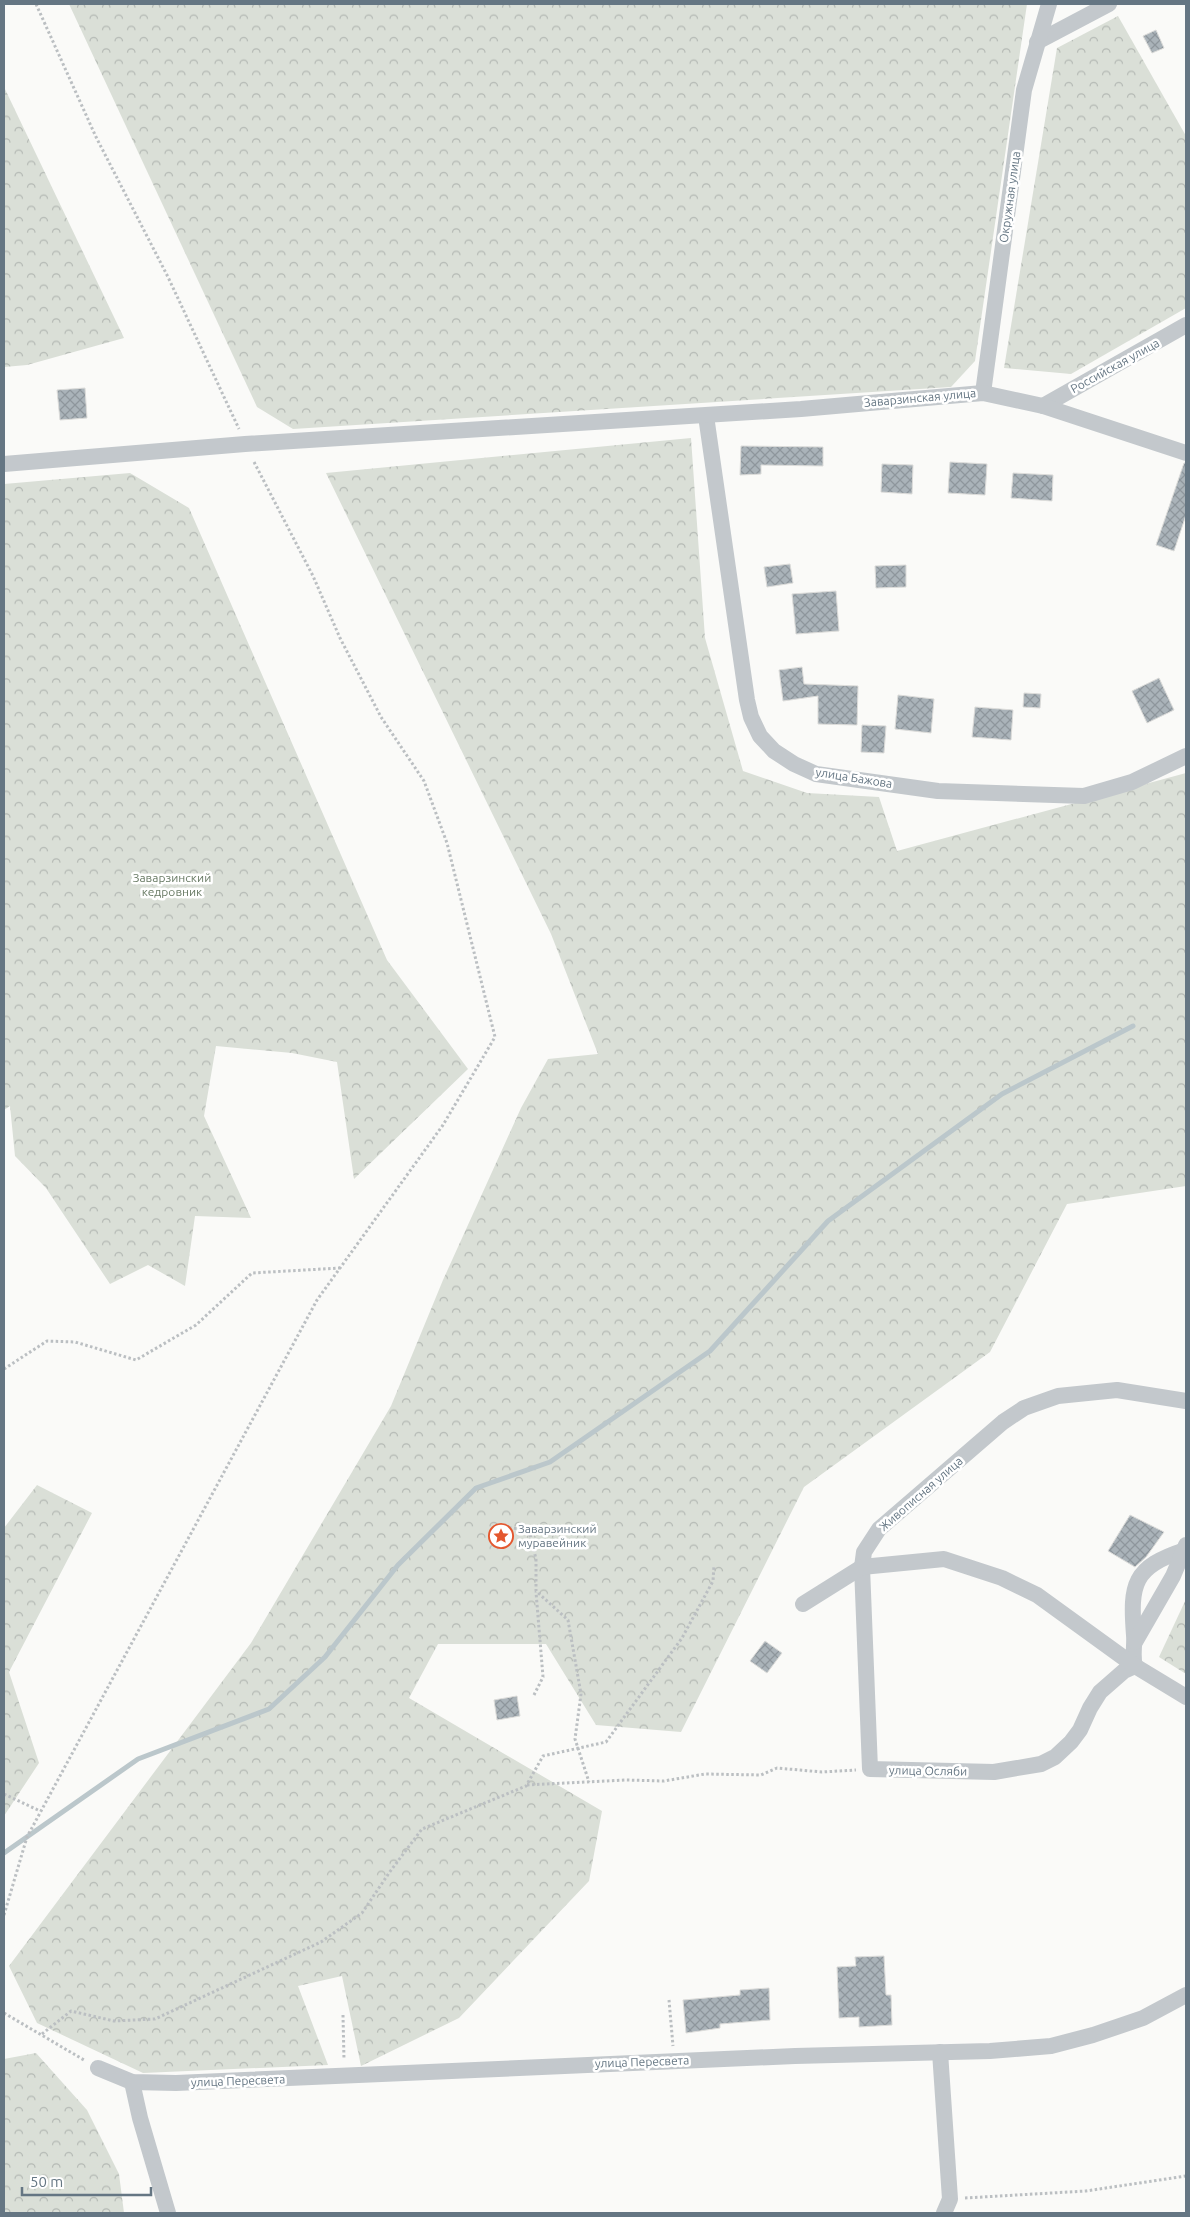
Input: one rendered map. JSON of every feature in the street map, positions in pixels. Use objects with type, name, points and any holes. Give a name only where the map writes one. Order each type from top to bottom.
[{"type":"street","name":"Окружная улица","points":[[983,393],[1024,90],[1049,4]]},
{"type":"street","points":[[1038,42],[1108,4]]},
{"type":"street","name":"Российская улица","points":[[1043,406],[1186,325]]},
{"type":"street","name":"Заварзинская улица","points":[[4,464],[245,444],[706,416],[983,393],[1043,406],[1186,453]]},
{"type":"street","name":"улица Бажова","points":[[706,416],[747,700],[751,717],[760,736],[774,751],[794,764],[816,774],[938,791],[1084,796],[1132,782],[1186,756]]},
{"type":"street","name":"Живописная улица","points":[[870,1769],[862,1566],[864,1552],[879,1530],[1003,1422],[1024,1408],[1058,1396],[1117,1390],[1186,1401]]},
{"type":"street","points":[[1135,1666],[1133,1659],[1135,1642],[1132,1612],[1137,1581],[1146,1569],[1186,1548]]},
{"type":"street","points":[[1135,1642],[1173,1576],[1186,1548]]},
{"type":"street","points":[[803,1604],[862,1566],[944,1559],[971,1566],[1037,1595],[1135,1666],[1186,1697]]},
{"type":"street","name":"улица Осляби","points":[[870,1769],[994,1772],[1041,1764],[1055,1757],[1071,1742],[1080,1730],[1100,1692],[1124,1672],[1135,1666]]},
{"type":"street","name":"улица Пересвета","points":[[98,2068],[132,2082],[223,2082],[675,2061],[990,2051],[1051,2046],[1093,2035],[1143,2018],[1184,1997]]},
{"type":"street","points":[[940,2052],[947,2206]]},
{"type":"street","points":[[132,2082],[140,2118],[168,2213]]},
{"type":"path","points":[[4,1915],[27,1837],[317,1300],[443,1125],[495,1037],[447,844],[424,781],[381,718],[340,638],[313,576],[245,444],[168,277],[96,137],[36,4]]},
{"type":"path","points":[[4,1369],[47,1341],[75,1342],[136,1360],[196,1325],[252,1273],[341,1268]]},
{"type":"path","points":[[504,1527],[529,1530],[536,1559],[536,1591],[543,1677],[534,1695]]},
{"type":"path","points":[[526,1786],[543,1756],[606,1742],[682,1638],[713,1580],[714,1565]]},
{"type":"path","points":[[536,1591],[568,1620],[581,1694],[575,1739],[590,1782]]},
{"type":"path","name":"улица Осляби","points":[[42,2034],[71,2011],[114,2021],[154,2020],[321,1942],[362,1913],[422,1829],[526,1786],[626,1780],[664,1781],[705,1774],[761,1775],[777,1768],[822,1772],[870,1769]]},
{"type":"path","points":[[4,1794],[40,1812]]},
{"type":"path","points":[[669,2000],[675,2061]]},
{"type":"path","points":[[4,2013],[98,2068]]},
{"type":"path","points":[[343,2015],[345,2076]]},
{"type":"path","points":[[947,2206],[1086,2191],[1186,2176]]},
{"type":"green space","points":[[69,4],[1027,4],[975,361],[951,387],[293,429],[257,407]]},
{"type":"green space","points":[[1118,16],[1186,136],[1186,308],[1071,374],[1004,368],[1057,48]]},
{"type":"green space","points":[[4,87],[124,338],[27,365],[4,367]]},
{"type":"green space","points":[[691,438],[705,638],[743,771],[807,793],[879,797],[897,851],[1186,773],[1186,1186],[1067,1204],[990,1352],[804,1487],[681,1732],[596,1725],[546,1644],[438,1644],[409,1698],[602,1811],[589,1881],[459,2018],[361,2066],[342,1976],[298,1986],[328,2065],[143,2073],[37,2023],[9,1966],[251,1643],[391,1406],[443,1280],[521,1108],[548,1059],[598,1054],[551,934],[326,473]]},
{"type":"green space","name":"Заварзинский кедровник","points":[[130,473],[189,508],[387,960],[468,1069],[354,1179],[337,1062],[292,1053],[216,1046],[204,1116],[251,1218],[195,1216],[185,1286],[148,1265],[110,1284],[46,1188],[15,1156],[10,1106],[4,1110],[4,484]]},
{"type":"green space","points":[[37,1485],[92,1513],[9,1672],[39,1763],[4,1816],[4,1528]]},
{"type":"green space","points":[[1186,1599],[1186,1674],[1159,1657]]},
{"type":"green space","points":[[36,2053],[87,2110],[119,2174],[124,2213],[4,2213],[4,2059]]},
{"type":"building","points":[[1156,30],[1164,48],[1152,53],[1143,36]]},
{"type":"building","points":[[85,388],[87,418],[60,420],[57,390]]},
{"type":"building","points":[[741,446],[823,447],[823,466],[761,465],[761,474],[740,475]]},
{"type":"building","points":[[950,462],[987,464],[985,495],[948,493]]},
{"type":"building","points":[[1184,463],[1186,463],[1186,515],[1174,551],[1156,545]]},
{"type":"building","points":[[882,464],[913,465],[912,494],[881,492]]},
{"type":"building","points":[[1013,473],[1053,475],[1052,501],[1011,498]]},
{"type":"building","points":[[790,564],[793,583],[767,587],[764,567]]},
{"type":"building","points":[[906,565],[906,587],[876,588],[875,566]]},
{"type":"building","points":[[836,591],[839,631],[796,634],[792,594]]},
{"type":"building","points":[[802,667],[804,684],[858,686],[857,725],[818,724],[818,696],[783,701],[779,670]]},
{"type":"building","points":[[1159,678],[1174,710],[1147,723],[1132,691]]},
{"type":"building","points":[[1024,693],[1041,694],[1040,708],[1023,707]]},
{"type":"building","points":[[898,695],[934,699],[931,733],[895,729]]},
{"type":"building","points":[[975,707],[1013,710],[1011,740],[972,737]]},
{"type":"building","points":[[862,725],[886,726],[884,753],[861,752]]},
{"type":"building","points":[[1130,1515],[1164,1532],[1146,1557],[1135,1567],[1108,1551]]},
{"type":"building","points":[[765,1641],[782,1653],[767,1673],[750,1661]]},
{"type":"building","points":[[517,1696],[520,1716],[497,1720],[494,1700]]},
{"type":"building","points":[[884,1956],[886,1995],[891,1995],[892,2025],[859,2027],[859,2017],[839,2018],[837,1967],[856,1966],[855,1957]]},
{"type":"building","points":[[769,1988],[770,2020],[720,2024],[720,2028],[686,2033],[683,2000],[740,1995],[740,1990]]},
{"type":"waterway","points":[[4,1853],[138,1759],[269,1709],[325,1657],[398,1565],[476,1488],[550,1462],[710,1351],[828,1221],[1002,1094],[1133,1026]]},
{"type":"place","name":"Заварзинский муравейник","points":[[501,1536]]}]
